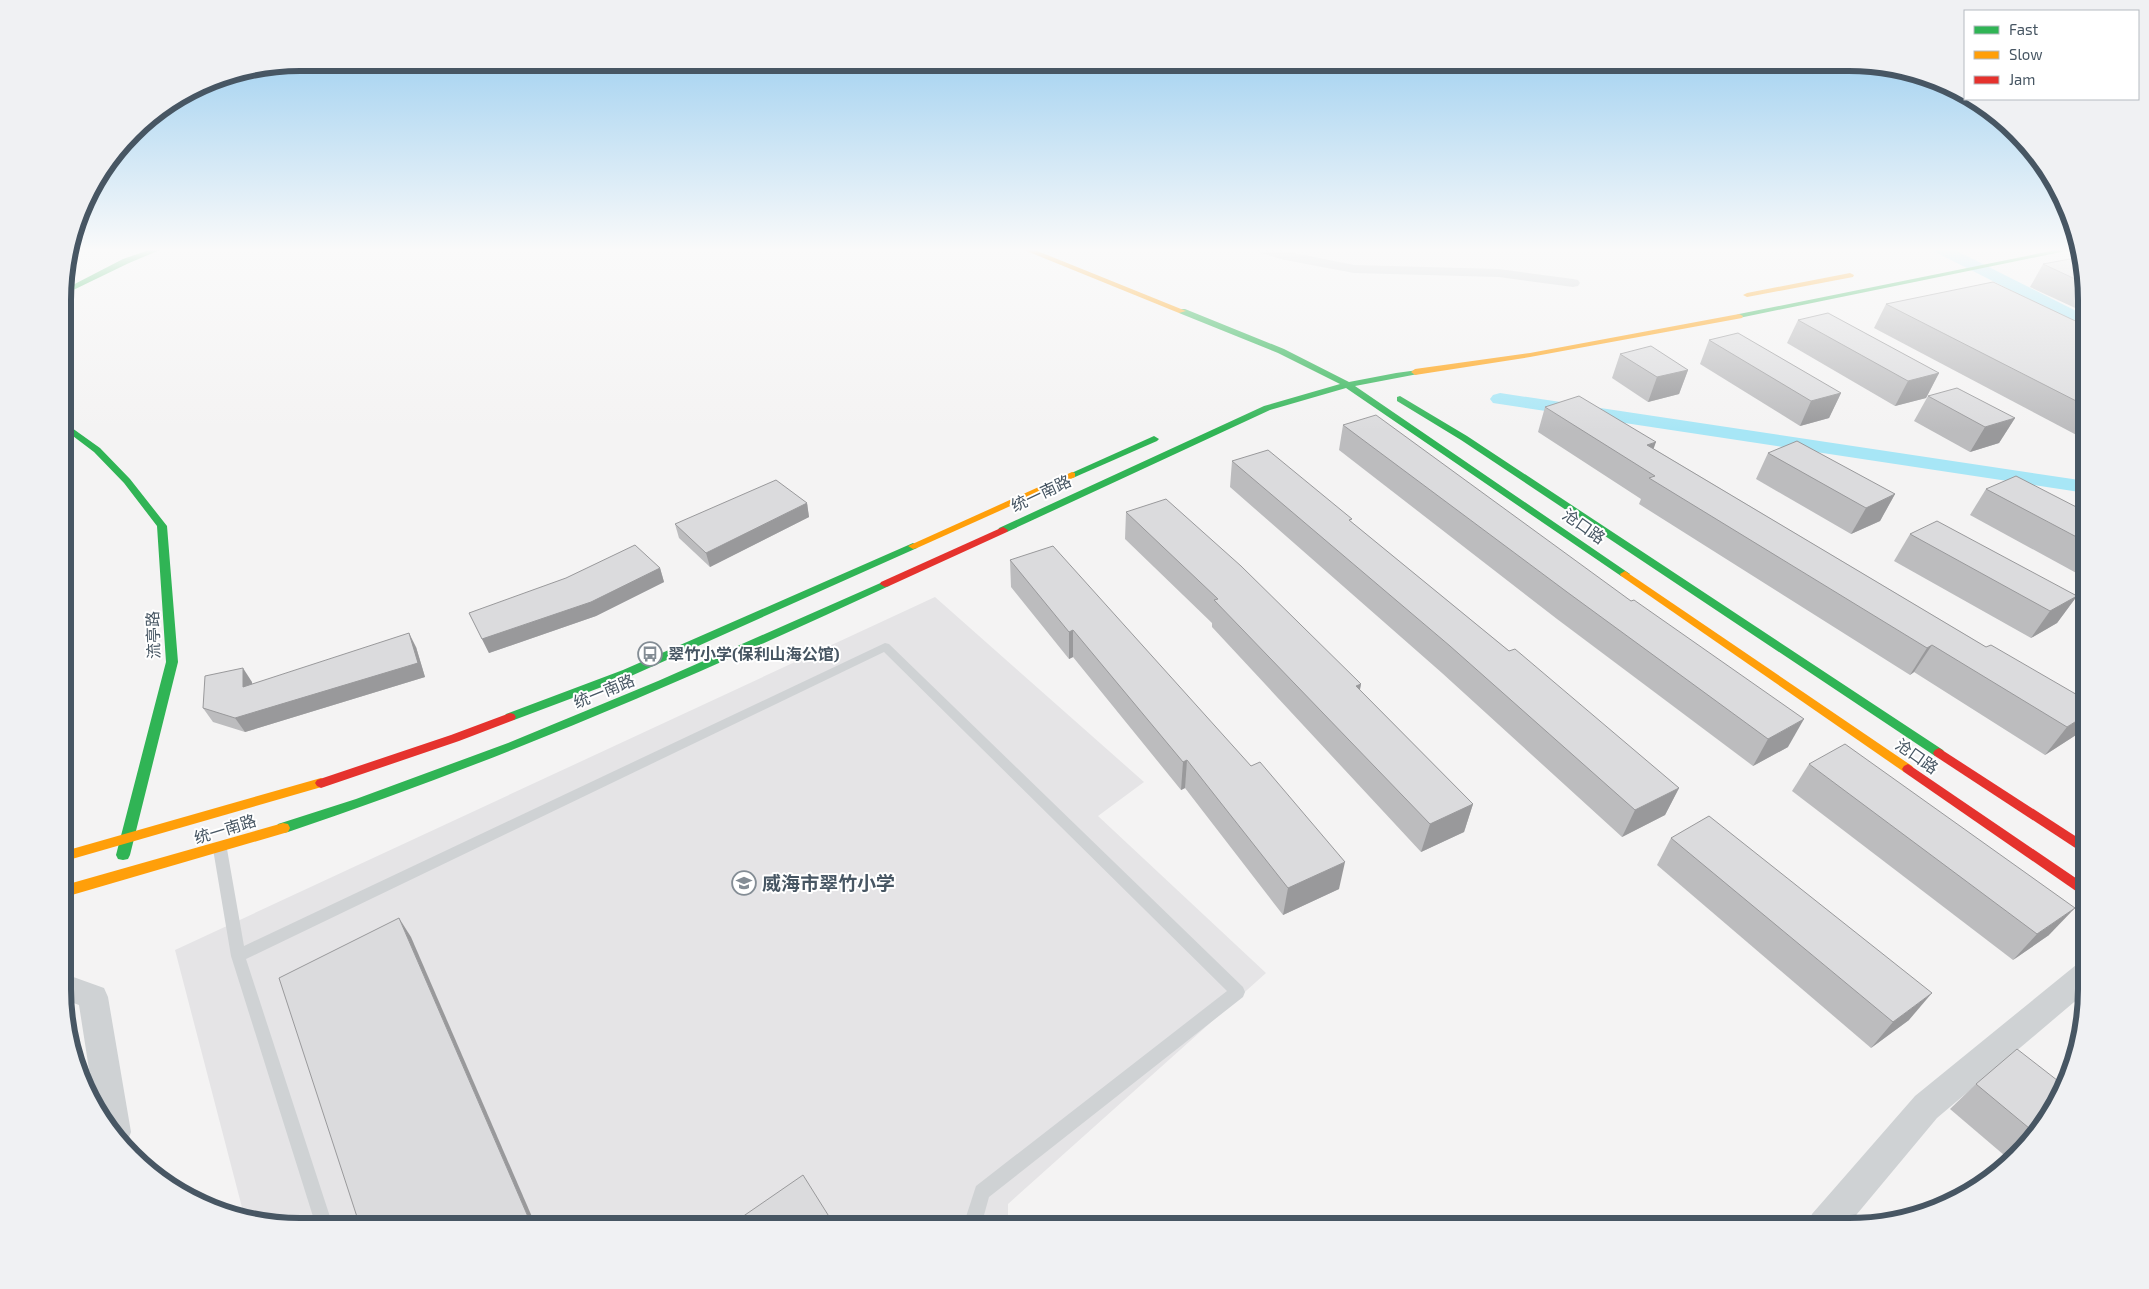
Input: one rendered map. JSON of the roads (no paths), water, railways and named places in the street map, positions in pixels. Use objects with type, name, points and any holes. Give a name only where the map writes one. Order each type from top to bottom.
[{"type":"main road","name":"沧口路","points":[[1178,310],[1273,348],[1346,384],[2078,886]]},
{"type":"main road","points":[[1212,310],[1242,322]]},
{"type":"main road","name":"统一南路","points":[[71,889],[220,849],[460,767],[642,694],[1267,408],[1313,393],[1368,379],[1530,355],[1769,310]]},
{"type":"main road","points":[[1310,378],[1342,370]]},
{"type":"main road","name":"沧口路","points":[[1356,372],[1472,443],[2078,845]]},
{"type":"main road","name":"流亭路","points":[[71,431],[96,450],[127,481],[162,526],[172,662],[126,840],[120,876]]},
{"type":"main road","name":"统一南路","points":[[71,854],[306,788],[455,738],[627,673],[1166,433]]},
{"type":"street","points":[[1831,1218],[1926,1107],[2078,981]]},
{"type":"street","points":[[71,990],[92,997],[107,1112]]},
{"type":"lane","points":[[238,956],[885,647],[1238,992],[982,1192],[974,1218]]},
{"type":"lane","points":[[220,849],[238,956],[321,1218]]},
{"type":"waterway","points":[[2061,310],[2078,319]]},
{"type":"waterway","points":[[1500,399],[2078,486]]},
{"type":"place","name":"翠竹小学(保利山海公馆)","points":[[650,654]]},
{"type":"place","name":"威海市翠竹小学","points":[[744,883]]}]
